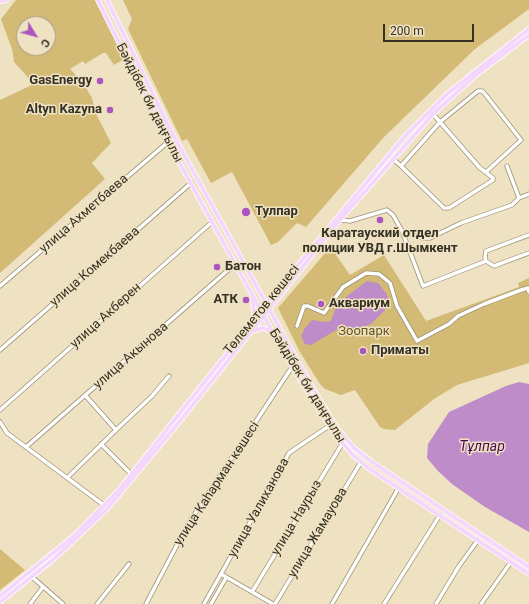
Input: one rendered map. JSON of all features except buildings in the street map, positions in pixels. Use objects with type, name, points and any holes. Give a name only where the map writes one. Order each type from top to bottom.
[{"type":"main road","points":[[1,1],[7,0]]},
{"type":"main road","name":"Бәйдібек би даңғылы","points":[[98,0],[168,142],[222,241],[262,310],[292,367],[342,444],[360,462],[398,489],[529,574]]},
{"type":"main road","name":"Бәйдібек би даңғылы","points":[[107,0],[171,132],[312,387],[337,428],[354,448],[384,471],[529,567]]},
{"type":"main road","name":"Төлеметов көшесі","points":[[0,602],[105,506],[132,475],[262,310],[382,163],[424,116],[474,71],[529,29]]},
{"type":"main road","name":"Төлеметов көшесі","points":[[0,596],[78,538],[108,508],[340,220],[392,159],[433,114],[476,75],[529,34]]},
{"type":"main road","points":[[222,241],[229,236]]},
{"type":"main road","points":[[253,295],[254,320]]},
{"type":"main road","points":[[252,331],[263,328],[274,333]]},
{"type":"main road","points":[[511,562],[514,557]]},
{"type":"street","points":[[401,166],[440,122],[478,91],[482,91],[521,140],[486,172]]},
{"type":"street","points":[[392,159],[444,208],[448,208],[493,180],[493,178],[433,114]]},
{"type":"street","name":"улица Ахметбаева","points":[[0,286],[168,142]]},
{"type":"street","points":[[507,166],[519,198]]},
{"type":"street","name":"улица Комекбаева","points":[[0,350],[191,183]]},
{"type":"street","points":[[402,231],[422,238],[430,238],[461,223],[512,205],[519,198],[529,194]]},
{"type":"street","points":[[340,220],[350,222],[387,210],[393,215],[402,231],[424,286],[486,261]]},
{"type":"street","name":"улица Акберен","points":[[0,410],[212,222]]},
{"type":"street","points":[[486,261],[486,251],[529,235]]},
{"type":"street","points":[[486,261],[494,266],[529,253]]},
{"type":"street","name":"улица Акынова","points":[[26,447],[235,264]]},
{"type":"street","points":[[297,326],[304,306],[308,306],[324,313],[343,287],[366,273],[379,274],[390,283],[397,306],[417,341],[449,324],[458,316],[484,304],[528,288],[529,292]]},
{"type":"street","name":"улица Каһарман көшесі","points":[[146,604],[188,524],[292,367]]},
{"type":"street","points":[[68,477],[152,396],[169,376]]},
{"type":"street","points":[[85,395],[116,430]]},
{"type":"street","points":[[0,422],[8,433],[105,506]]},
{"type":"street","name":"улица Уалиханова","points":[[204,604],[289,453],[329,426]]},
{"type":"street","points":[[101,444],[132,475]]},
{"type":"street","name":"улица Наурыз","points":[[252,592],[342,444]]},
{"type":"street","name":"улица Жамауова","points":[[276,604],[360,462]]},
{"type":"street","points":[[332,604],[398,489]]},
{"type":"street","points":[[384,604],[440,515]]},
{"type":"street","points":[[436,604],[459,566],[478,540]]},
{"type":"street","points":[[480,604],[511,562]]},
{"type":"street","points":[[97,604],[129,564]]},
{"type":"street","points":[[221,574],[276,604]]},
{"type":"street","points":[[30,575],[63,604]]},
{"type":"street","points":[[211,604],[226,578]]},
{"type":"street","points":[[30,604],[43,587]]},
{"type":"green space","points":[[16,0],[95,0],[122,52],[124,59],[114,65],[106,53],[103,53],[85,64],[83,61],[70,69],[82,81],[92,98],[96,114],[111,143],[92,163],[105,179],[0,273],[0,100],[34,84],[14,62],[12,49],[1,19]]},
{"type":"green space","points":[[123,0],[529,0],[529,9],[475,49],[384,137],[306,227],[297,223],[278,242],[271,245],[232,172],[211,183],[187,139],[182,141],[128,29],[132,19]]},
{"type":"green space","name":"Зоопарк","points":[[333,244],[339,252],[336,255],[350,275],[384,255],[426,321],[519,287],[518,283],[529,278],[529,363],[457,385],[434,399],[395,430],[380,427],[355,390],[341,395],[325,389],[320,384],[300,352],[278,308]]},
{"type":"green space","points":[[0,549],[25,570],[0,590]]},
{"type":"water","points":[[367,281],[378,283],[386,293],[390,303],[384,311],[371,324],[355,330],[336,330],[311,345],[305,344],[301,336],[305,328],[312,320],[325,322],[331,321],[335,309],[346,297]]},
{"type":"water","name":"Тұлпар","points":[[519,382],[529,384],[529,532],[485,507],[452,484],[427,458],[428,444],[449,412],[506,386]]},
{"type":"place","name":"GasEnergy","points":[[100,81]]},
{"type":"place","name":"Altyn Kazyna","points":[[110,110]]},
{"type":"place","name":"Тулпар","points":[[246,212]]},
{"type":"place","name":"Каратауский отдел полиции УВД г.Шымкент","points":[[380,220]]},
{"type":"place","name":"Батон","points":[[217,267]]},
{"type":"place","name":"АТК","points":[[246,300]]},
{"type":"place","name":"Аквариум","points":[[321,304]]},
{"type":"place","name":"Приматы","points":[[363,351]]}]
